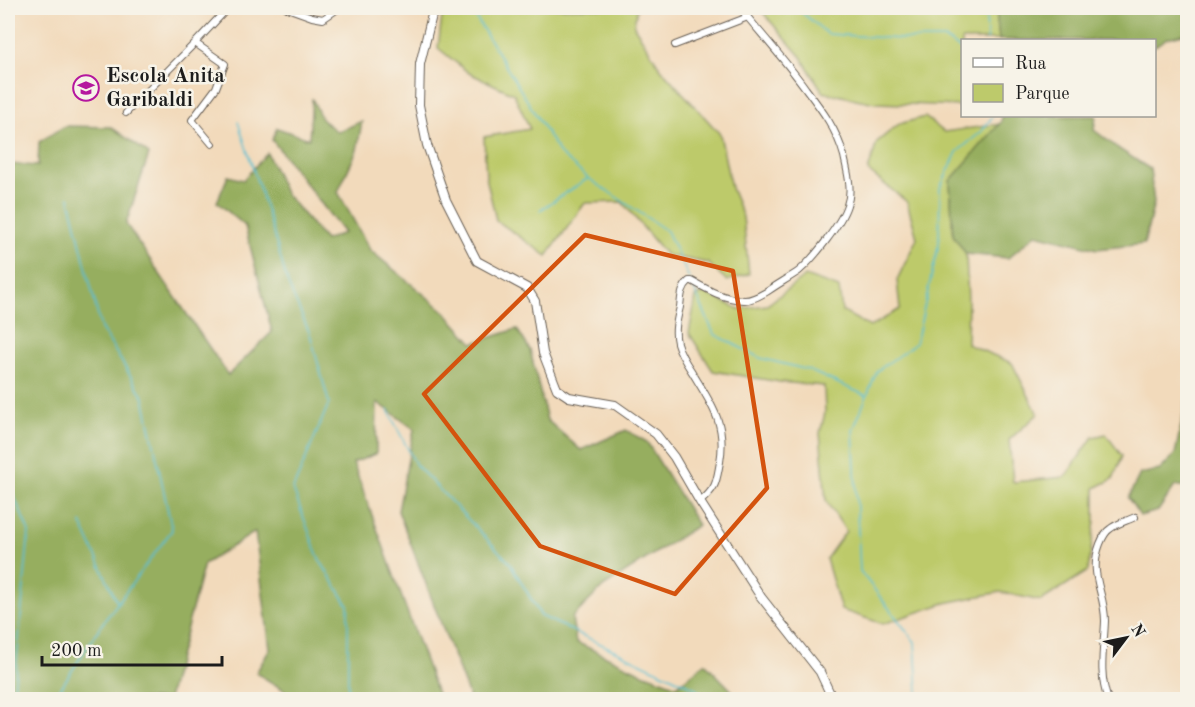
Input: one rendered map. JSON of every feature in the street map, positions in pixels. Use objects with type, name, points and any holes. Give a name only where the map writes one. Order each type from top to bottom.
[{"type":"street","points":[[126,113],[228,8]]},
{"type":"street","points":[[287,8],[323,19],[339,8]]},
{"type":"street","points":[[430,8],[432,15],[420,64],[419,105],[427,145],[446,200],[477,261],[527,288],[535,301],[543,353],[557,388],[568,397],[615,405],[656,434],[674,457],[761,597],[820,672],[833,699]]},
{"type":"street","points":[[700,502],[715,485],[722,438],[718,418],[677,342],[675,329],[683,288],[688,281],[692,280],[713,293],[745,301],[763,294],[800,270],[830,237],[847,206],[850,195],[848,174],[838,136],[788,64],[740,8]]},
{"type":"street","points":[[675,45],[748,17]]},
{"type":"street","points":[[195,43],[225,64],[216,88],[192,120],[212,144]]},
{"type":"street","points":[[1108,699],[1104,685],[1102,659],[1105,620],[1095,572],[1096,554],[1102,539],[1111,528],[1135,517]]},
{"type":"highlighted area","points":[[585,235],[733,271],[767,488],[675,594],[540,546],[424,394]]},
{"type":"green space","points":[[443,8],[637,8],[634,26],[661,69],[720,134],[731,188],[743,217],[749,274],[727,281],[708,263],[666,255],[622,202],[585,203],[547,256],[496,220],[486,177],[484,137],[530,129],[514,94],[469,73],[438,48]]},
{"type":"green space","points":[[759,8],[996,8],[999,39],[961,39],[961,106],[875,103],[823,92],[801,57]]},
{"type":"green space","points":[[996,8],[1187,8],[1187,33],[1167,38],[1156,45],[1156,39],[999,39]]},
{"type":"green space","points":[[312,98],[322,120],[338,132],[362,121],[357,150],[338,192],[370,250],[444,311],[473,343],[517,329],[530,350],[547,420],[581,450],[626,430],[647,442],[698,525],[603,587],[572,618],[576,642],[640,672],[677,686],[705,663],[740,699],[470,699],[398,511],[414,429],[377,402],[376,454],[353,463],[439,699],[290,699],[289,693],[256,673],[270,649],[255,532],[204,564],[168,699],[8,699],[8,164],[38,166],[39,142],[65,126],[111,127],[149,154],[126,224],[228,375],[272,332],[245,226],[217,202],[228,176],[243,180],[267,153],[285,193],[325,240],[344,233],[272,140],[277,128],[309,139]]},
{"type":"green space","points":[[925,117],[944,132],[1000,124],[950,181],[953,235],[966,254],[967,344],[1012,363],[1038,414],[1009,440],[1013,482],[1065,477],[1093,437],[1106,434],[1122,456],[1113,479],[1095,488],[1095,521],[1088,571],[1041,601],[1000,592],[945,603],[883,624],[841,610],[826,559],[846,531],[826,501],[820,433],[825,413],[824,386],[780,382],[713,371],[689,333],[696,296],[705,293],[739,309],[767,305],[805,276],[839,288],[842,311],[870,327],[900,309],[897,280],[917,238],[907,202],[868,171],[877,142],[899,124]]},
{"type":"green space","points":[[1002,117],[1096,117],[1094,130],[1150,169],[1154,203],[1144,244],[1097,249],[1036,234],[1008,258],[966,254],[953,235],[950,181],[1001,122]]},
{"type":"green space","points":[[1187,398],[1187,486],[1175,486],[1158,511],[1140,516],[1128,498],[1140,474],[1160,470],[1175,454]]},
{"type":"waterway","points":[[470,8],[560,154],[588,178],[667,231],[689,278]]},
{"type":"waterway","points":[[796,8],[828,34],[901,39],[945,39],[961,49]]},
{"type":"waterway","points":[[986,8],[987,39]]},
{"type":"waterway","points":[[1157,8],[1165,8]]},
{"type":"waterway","points":[[920,700],[915,642],[860,571],[853,430],[877,371],[916,343],[939,243],[940,188],[957,152],[981,132],[992,117]]},
{"type":"waterway","points":[[238,122],[288,284],[310,334],[329,403],[293,489],[319,559],[348,605],[348,700]]},
{"type":"waterway","points":[[540,210],[587,179]]},
{"type":"waterway","points":[[53,700],[102,624],[172,530],[144,398],[101,328],[69,197]]},
{"type":"waterway","points":[[691,282],[714,334],[760,358],[808,370],[867,396]]},
{"type":"waterway","points":[[388,410],[416,465],[510,563],[541,616],[695,688],[706,700]]},
{"type":"waterway","points":[[8,482],[29,532],[13,700]]},
{"type":"waterway","points":[[81,523],[118,604]]},
{"type":"place","name":"Escola Anita Garibaldi","points":[[86,88]]}]
